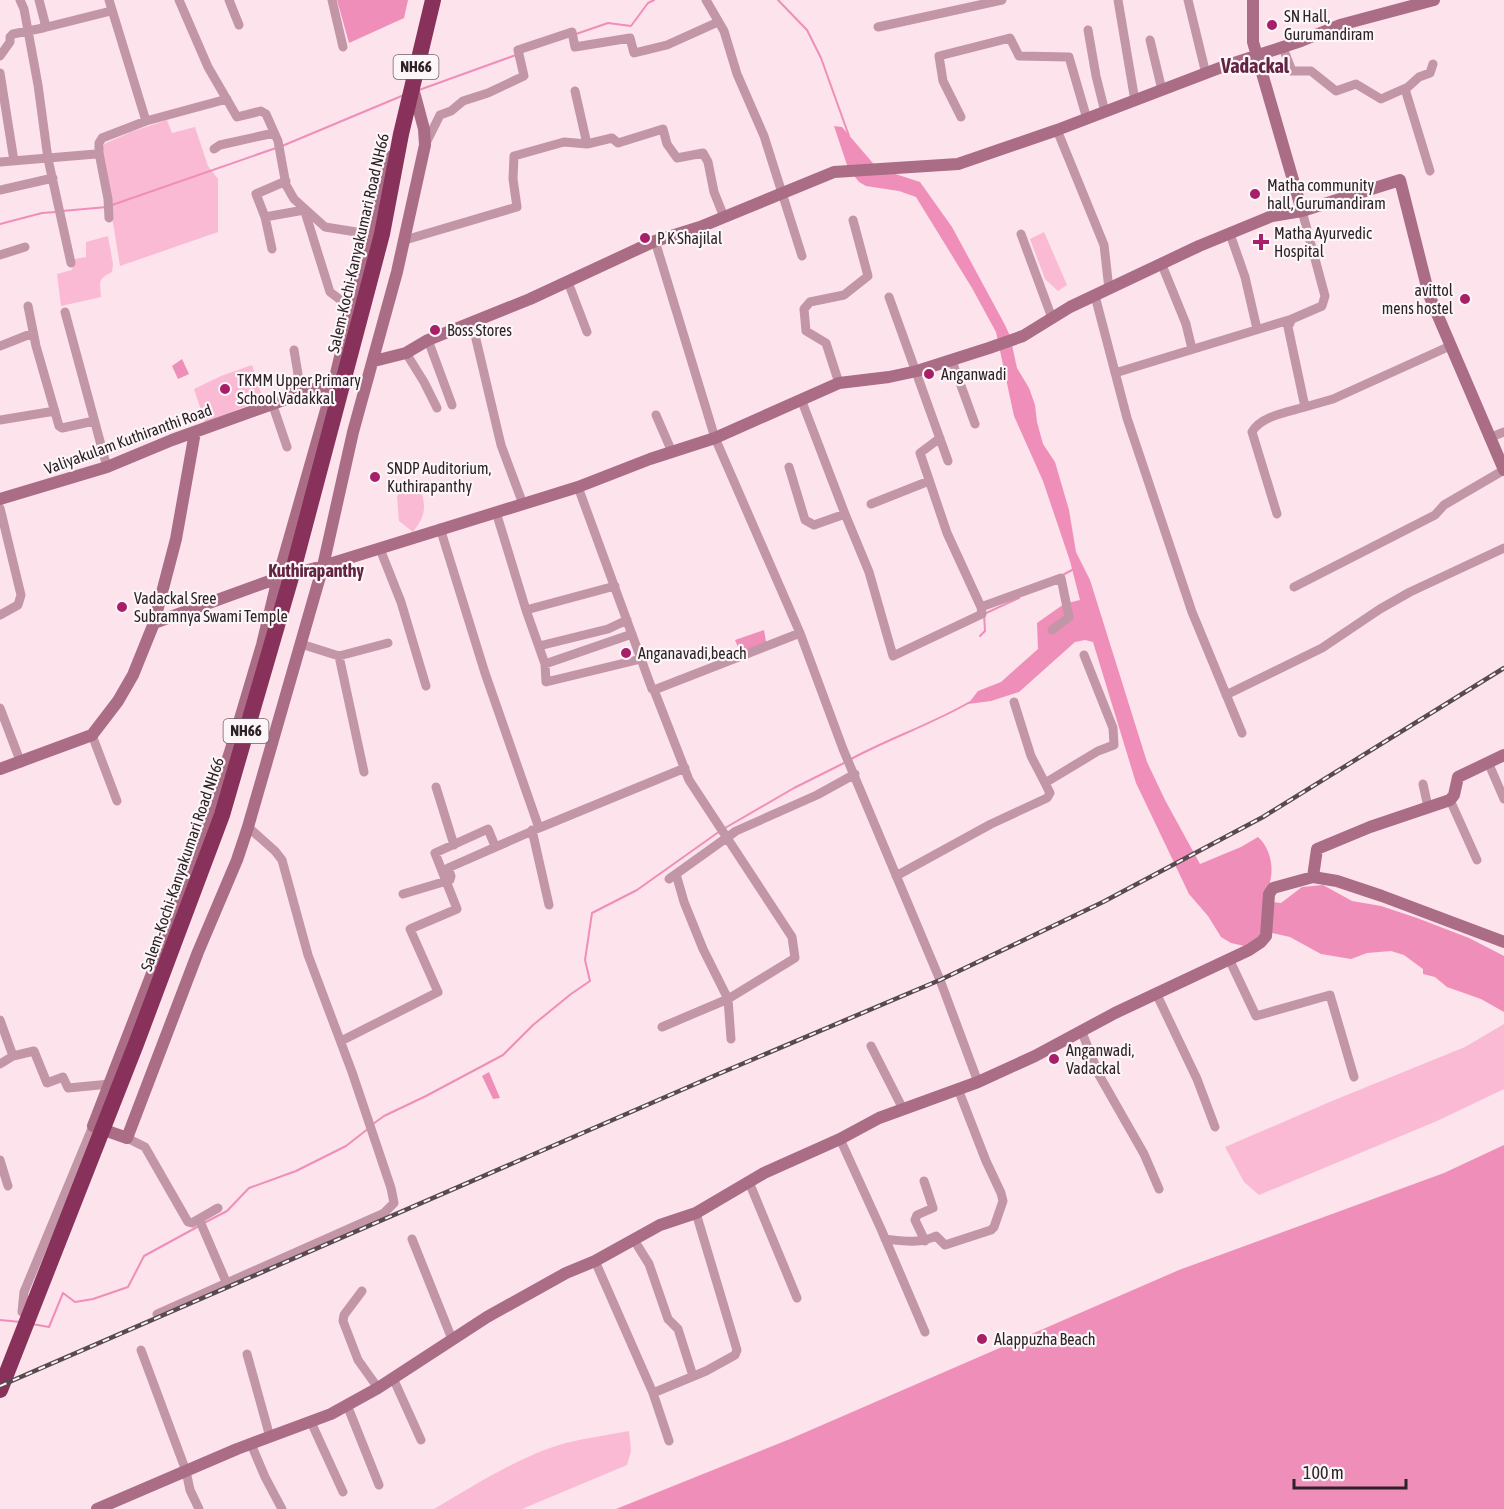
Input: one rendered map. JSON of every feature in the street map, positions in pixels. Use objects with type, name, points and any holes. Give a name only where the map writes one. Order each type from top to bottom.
[{"type":"highway","name":"Salem-Kochi-Kanyakumari Road NH66","points":[[27,1310],[136,1044],[222,815],[292,574],[368,291],[382,234],[401,134],[433,0]]},
{"type":"highway","name":"NH66","points":[[0,1390],[27,1310]]},
{"type":"street","points":[[20,0],[24,9],[38,85],[48,159],[71,263]]},
{"type":"street","points":[[39,0],[45,23],[43,28]]},
{"type":"street","points":[[109,0],[146,121]]},
{"type":"street","points":[[179,0],[208,67],[237,117],[261,111],[266,114],[276,137],[286,181],[294,199],[325,227],[369,234]]},
{"type":"street","points":[[229,0],[239,25]]},
{"type":"street","points":[[332,0],[343,48]]},
{"type":"street","points":[[706,0],[724,31],[737,74],[764,136],[802,256]]},
{"type":"street","points":[[878,27],[1002,0]]},
{"type":"street","points":[[1118,0],[1135,101]]},
{"type":"street","points":[[1188,0],[1206,74]]},
{"type":"street","points":[[1115,373],[1292,319],[1322,306],[1325,296],[1252,42],[1253,0]]},
{"type":"street","points":[[374,361],[406,352],[428,340],[568,282],[655,241],[700,227],[834,172],[958,164],[1284,48],[1340,25],[1434,0]]},
{"type":"street","points":[[0,56],[10,42],[10,36],[111,10]]},
{"type":"street","points":[[127,1137],[248,827],[323,566],[353,432],[405,240],[425,146],[440,116],[463,101],[488,93],[524,76],[518,50],[572,32],[575,47],[630,38],[634,53],[667,45],[718,22]]},
{"type":"street","points":[[1088,30],[1105,112]]},
{"type":"street","points":[[961,117],[943,81],[939,56],[1010,38],[1020,56],[1069,57],[1087,119]]},
{"type":"street","points":[[1150,40],[1162,90]]},
{"type":"street","points":[[1284,48],[1292,71],[1311,71],[1336,91],[1356,84],[1381,99],[1406,88],[1419,77],[1430,73],[1433,64]]},
{"type":"street","points":[[0,73],[14,161]]},
{"type":"street","points":[[412,87],[425,146]]},
{"type":"street","points":[[1406,88],[1430,171]]},
{"type":"street","points":[[575,91],[587,144]]},
{"type":"street","points":[[109,216],[99,153],[99,143],[102,138],[146,121],[227,99]]},
{"type":"street","points":[[405,240],[517,207],[513,179],[514,156],[564,142],[587,144],[612,138],[618,143],[663,129],[667,144],[677,158],[703,153],[708,162],[714,192],[724,217]]},
{"type":"street","points":[[1057,130],[1104,245],[1109,289]]},
{"type":"street","points":[[27,1310],[24,1292],[110,1084],[185,888],[231,748],[262,645],[278,578],[334,381],[383,177],[401,134]]},
{"type":"street","points":[[214,149],[220,145],[276,137]]},
{"type":"street","points":[[0,162],[99,153]]},
{"type":"street","points":[[0,190],[53,178]]},
{"type":"street","points":[[154,623],[278,578],[380,549],[440,528],[578,487],[715,438],[839,383],[917,371],[1023,336],[1052,318],[1109,289],[1272,216],[1302,211],[1400,180],[1429,296],[1504,470],[1444,505],[1435,515],[1294,587]]},
{"type":"street","points":[[272,249],[265,217],[256,194],[286,181]]},
{"type":"street","points":[[265,217],[304,210]]},
{"type":"street","points":[[304,210],[330,292],[351,308]]},
{"type":"street","points":[[839,383],[826,343],[806,331],[804,309],[810,302],[844,295],[868,276],[853,220]]},
{"type":"street","points":[[1021,234],[1052,318]]},
{"type":"street","points":[[1230,234],[1245,277],[1257,329]]},
{"type":"street","points":[[655,241],[715,438],[800,633],[843,749],[940,980],[978,1082]]},
{"type":"street","points":[[0,255],[25,247]]},
{"type":"street","points":[[1162,265],[1186,324],[1192,349]]},
{"type":"street","points":[[568,282],[587,332]]},
{"type":"street","points":[[1095,296],[1127,418],[1192,612],[1242,733]]},
{"type":"street","points":[[889,297],[948,461]]},
{"type":"street","points":[[28,306],[33,333],[59,426],[62,428],[94,421]]},
{"type":"street","points":[[65,312],[107,467]]},
{"type":"street","points":[[1292,319],[1288,327],[1305,407]]},
{"type":"street","points":[[468,324],[475,335],[501,445],[524,504]]},
{"type":"street","points":[[0,346],[33,333]]},
{"type":"street","points":[[428,340],[452,405]]},
{"type":"street","points":[[1277,514],[1252,432],[1256,425],[1277,415],[1332,399],[1450,346]]},
{"type":"street","points":[[291,397],[298,374],[294,350]]},
{"type":"street","points":[[406,352],[436,408]]},
{"type":"street","points":[[952,361],[975,424]]},
{"type":"street","name":"Valiyakulam Kuthiranthi Road","points":[[0,499],[107,467],[334,381]]},
{"type":"street","points":[[801,399],[844,514],[869,572],[893,656],[982,615],[981,608],[947,533],[920,453],[940,438]]},
{"type":"street","points":[[272,404],[287,447]]},
{"type":"street","points":[[0,420],[55,411]]},
{"type":"street","points":[[656,415],[672,452]]},
{"type":"street","points":[[0,769],[92,735],[118,701],[133,675],[154,623],[177,539],[195,432]]},
{"type":"street","points":[[1489,438],[1504,432]]},
{"type":"street","points":[[789,467],[805,520],[814,525],[844,514]]},
{"type":"street","points":[[871,504],[929,481]]},
{"type":"street","points":[[578,487],[641,659],[689,780],[792,937],[795,958],[728,999],[662,1027]]},
{"type":"street","points":[[0,508],[21,595],[18,604],[0,615]]},
{"type":"street","points":[[496,512],[545,664],[546,682],[641,659]]},
{"type":"street","points":[[440,528],[535,829],[549,905]]},
{"type":"street","points":[[1226,695],[1322,648],[1410,592],[1504,548]]},
{"type":"street","points":[[380,549],[402,602],[426,686]]},
{"type":"street","points":[[981,608],[1061,578],[1069,616],[1052,630]]},
{"type":"street","points":[[526,610],[615,586]]},
{"type":"street","points":[[539,646],[608,629],[627,620]]},
{"type":"street","points":[[654,690],[685,680],[800,633]]},
{"type":"street","points":[[545,664],[632,634]]},
{"type":"street","points":[[301,644],[339,656],[388,643]]},
{"type":"street","points":[[1045,783],[1098,751],[1114,745],[1113,728],[1084,655]]},
{"type":"street","points":[[339,656],[364,772]]},
{"type":"street","points":[[896,876],[991,824],[1047,798],[1050,793],[1031,756],[1014,702]]},
{"type":"street","points":[[0,708],[21,763]]},
{"type":"street","points":[[92,735],[117,801]]},
{"type":"street","points":[[1313,877],[1317,849],[1450,800],[1454,795],[1458,777],[1504,755]]},
{"type":"street","points":[[1488,762],[1504,799]]},
{"type":"street","points":[[403,894],[446,882],[451,878],[448,868],[535,829],[685,768]]},
{"type":"street","points":[[731,1039],[728,999],[703,949],[673,876],[727,837],[855,774]]},
{"type":"street","points":[[1423,784],[1428,807]]},
{"type":"street","points":[[436,787],[454,845]]},
{"type":"street","points":[[1450,800],[1477,860]]},
{"type":"street","points":[[156,1314],[384,1213],[392,1208],[394,1203],[341,1041],[308,955],[282,860],[248,827]]},
{"type":"street","points":[[341,1041],[438,992],[410,929],[457,909],[435,853],[488,829],[495,846]]},
{"type":"street","points":[[97,1509],[251,1444],[311,1422],[347,1405],[378,1388],[487,1317],[660,1225],[696,1213],[764,1173],[840,1139],[879,1118],[978,1082],[1035,1056],[1081,1030],[1257,945],[1266,936],[1269,894],[1279,885],[1313,877],[1337,881],[1504,942]]},
{"type":"street","points":[[1224,961],[1256,1016],[1330,994],[1354,1077]]},
{"type":"street","points":[[1156,993],[1197,1079],[1215,1127]]},
{"type":"street","points":[[0,1020],[13,1056]]},
{"type":"street","points":[[1081,1030],[1099,1075],[1144,1154],[1159,1189]]},
{"type":"street","points":[[871,1046],[903,1109]]},
{"type":"street","points":[[0,1064],[13,1056],[34,1051],[47,1083],[63,1077],[68,1088],[110,1084]]},
{"type":"street","points":[[885,1239],[914,1242],[925,1241],[936,1236],[945,1245],[985,1233],[994,1227],[1002,1206],[1001,1194],[958,1089]]},
{"type":"street","points":[[93,1126],[127,1137],[145,1147],[188,1222],[192,1223],[218,1208]]},
{"type":"street","points":[[840,1139],[925,1332]]},
{"type":"street","points":[[0,1160],[8,1186]]},
{"type":"street","points":[[924,1181],[933,1208],[917,1215],[915,1220],[925,1241]]},
{"type":"street","points":[[749,1182],[797,1298]]},
{"type":"street","points":[[653,1393],[693,1376],[735,1354],[737,1350],[696,1213]]},
{"type":"street","points":[[199,1219],[227,1284]]},
{"type":"street","points":[[412,1239],[452,1339]]},
{"type":"street","points":[[634,1240],[649,1264],[668,1319],[678,1329],[693,1376]]},
{"type":"street","points":[[595,1261],[653,1393],[669,1441]]},
{"type":"street","points":[[362,1291],[344,1315],[343,1321],[358,1359],[378,1388]]},
{"type":"street","points":[[141,1350],[186,1471],[190,1490],[199,1509]]},
{"type":"street","points":[[247,1354],[270,1437]]},
{"type":"street","points":[[393,1378],[421,1440]]},
{"type":"street","points":[[347,1405],[379,1485]]},
{"type":"street","points":[[311,1422],[344,1492]]},
{"type":"street","points":[[251,1444],[282,1509]]},
{"type":"shaded area","points":[[337,0],[408,0],[404,18],[349,43]]},
{"type":"shaded area","points":[[167,120],[172,133],[195,127],[208,166],[218,179],[218,232],[120,266],[102,155],[104,144]]},
{"type":"shaded area","points":[[834,126],[842,127],[877,168],[920,182],[952,227],[1005,325],[1010,336],[1017,368],[1029,388],[1035,405],[1043,444],[1055,462],[1069,510],[1076,552],[1090,580],[1147,762],[1200,864],[1241,847],[1258,837],[1266,846],[1271,864],[1271,876],[1263,901],[1281,903],[1302,887],[1323,885],[1352,901],[1381,906],[1469,938],[1504,956],[1504,1012],[1481,999],[1447,987],[1435,977],[1423,974],[1423,969],[1404,955],[1391,951],[1367,953],[1351,959],[1321,954],[1290,937],[1263,931],[1249,947],[1231,943],[1221,937],[1208,916],[1189,894],[1136,783],[1093,642],[1085,640],[1075,642],[1019,692],[991,701],[968,704],[978,691],[1001,682],[1038,649],[1037,623],[1064,604],[1080,600],[1070,561],[1043,481],[1014,416],[996,332],[916,197],[899,191],[866,186],[859,182],[848,168]]},
{"type":"shaded area","points":[[1044,232],[1067,285],[1058,291],[1045,279],[1030,239]]},
{"type":"shaded area","points":[[108,236],[113,264],[112,272],[100,282],[101,297],[61,306],[57,274],[72,270],[75,259],[86,257],[86,242]]},
{"type":"shaded area","points":[[182,359],[189,374],[178,379],[172,366]]},
{"type":"shaded area","points":[[252,365],[263,399],[205,423],[194,389]]},
{"type":"shaded area","points":[[402,484],[419,484],[423,498],[423,514],[413,532],[399,521],[397,497]]},
{"type":"shaded area","points":[[764,630],[767,647],[744,661],[735,640]]},
{"type":"shaded area","points":[[1504,1024],[1504,1089],[1437,1121],[1259,1195],[1244,1182],[1225,1147],[1465,1047]]},
{"type":"shaded area","points":[[489,1072],[500,1098],[493,1099],[482,1076]]},
{"type":"shaded area","points":[[1504,1145],[1504,1509],[616,1509],[790,1439],[1179,1270],[1444,1173]]},
{"type":"shaded area","points":[[629,1431],[631,1451],[627,1465],[522,1509],[434,1509],[498,1472],[549,1448]]},
{"type":"waterway","points":[[576,34],[608,23],[631,26],[648,3],[654,0]]},
{"type":"waterway","points":[[778,0],[807,30],[821,58],[849,136]]},
{"type":"waterway","points":[[419,90],[516,55]]},
{"type":"waterway","points":[[282,146],[404,95]]},
{"type":"waterway","points":[[112,205],[276,148]]},
{"type":"waterway","points":[[62,211],[107,207]]},
{"type":"waterway","points":[[0,224],[42,213],[56,212]]},
{"type":"waterway","points":[[1061,576],[1072,570]]},
{"type":"waterway","points":[[980,636],[985,631],[984,614],[1019,598]]},
{"type":"waterway","points":[[851,759],[970,702]]},
{"type":"waterway","points":[[725,828],[794,788],[846,762]]},
{"type":"waterway","points":[[373,1124],[384,1116],[503,1055],[533,1025],[590,981],[585,960],[592,913],[637,890],[720,831]]},
{"type":"waterway","points":[[204,1223],[227,1211],[249,1188],[296,1171],[346,1146],[369,1128]]},
{"type":"waterway","points":[[32,1324],[49,1327],[63,1293],[75,1302],[93,1299],[128,1287],[144,1256],[199,1226]]},
{"type":"waterway","points":[[0,1320],[21,1322]]},
{"type":"railway","points":[[0,1386],[940,980],[1103,902],[1263,817],[1504,668]]},
{"type":"place","name":"SN Hall, Gurumandiram","points":[[1272,25]]},
{"type":"place","name":"Matha community hall, Gurumandiram","points":[[1255,194]]},
{"type":"place","name":"P K Shajilal","points":[[645,238]]},
{"type":"place","name":"Matha Ayurvedic Hospital","points":[[1261,242]]},
{"type":"place","name":"avittol mens hostel","points":[[1465,299]]},
{"type":"place","name":"Boss Stores","points":[[435,330]]},
{"type":"place","name":"Anganwadi","points":[[929,374]]},
{"type":"place","name":"TKMM Upper Primary School Vadakkal","points":[[225,389]]},
{"type":"place","name":"SNDP Auditorium, Kuthirapanthy","points":[[375,477]]},
{"type":"place","name":"Vadackal Sree Subramnya Swami Temple","points":[[122,607]]},
{"type":"place","name":"Anganavadi,beach","points":[[626,653]]},
{"type":"place","name":"Anganwadi, Vadackal","points":[[1054,1059]]},
{"type":"place","name":"Alappuzha Beach","points":[[982,1339]]},
{"type":"district","name":"Vadackal","points":[[1255,66]]},
{"type":"district","name":"Kuthirapanthy","points":[[316,571]]}]
